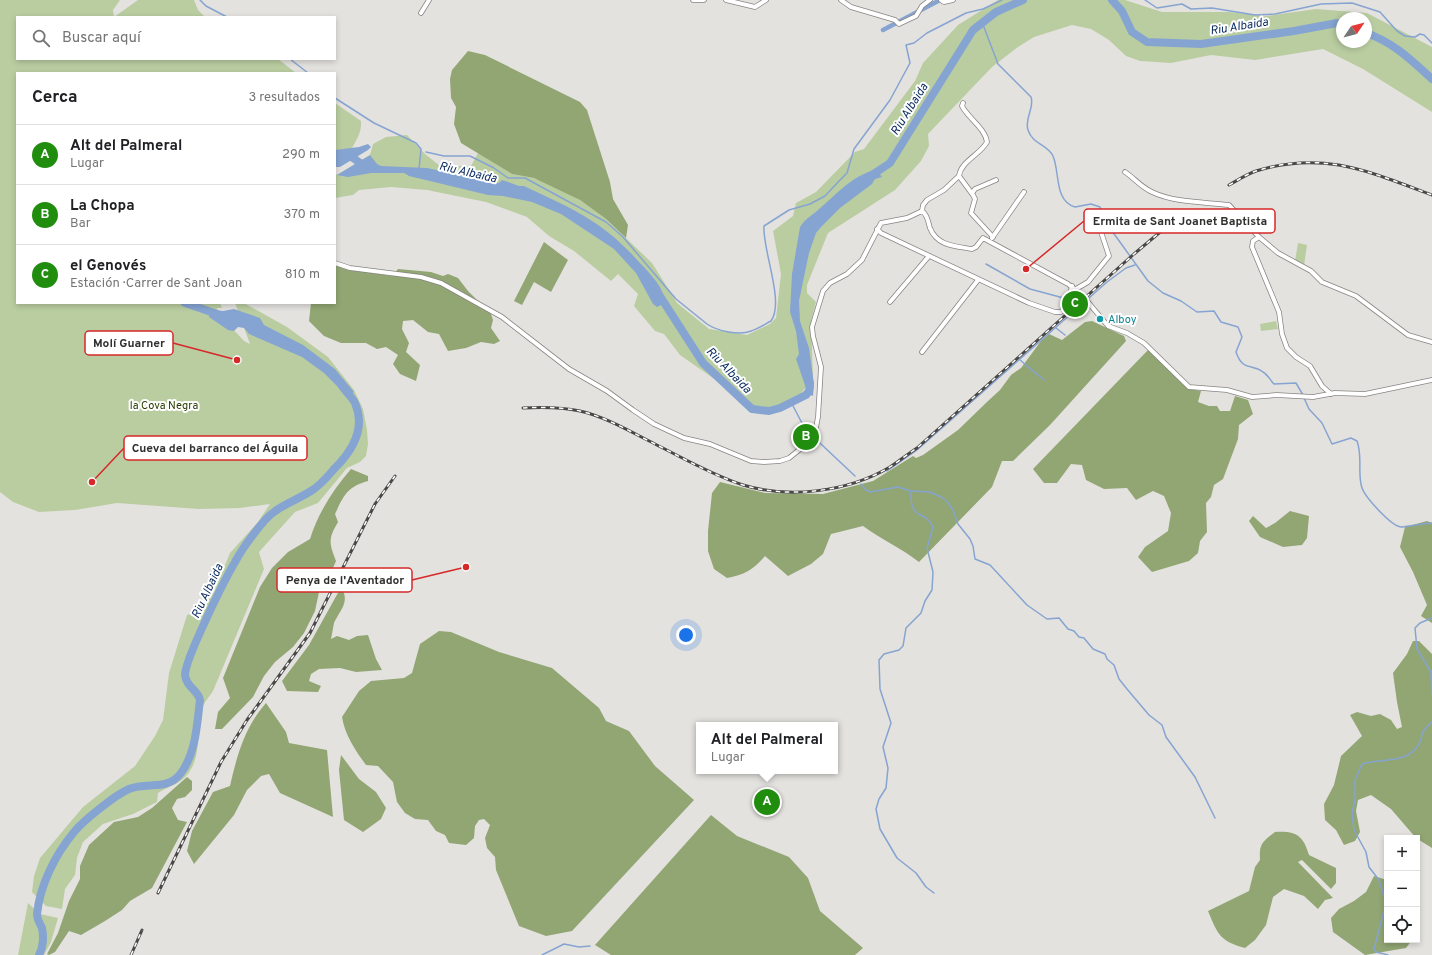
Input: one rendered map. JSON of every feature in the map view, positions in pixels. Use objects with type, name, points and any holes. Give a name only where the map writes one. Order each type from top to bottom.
[{"type":"street","points":[[421,13],[429,0]]},
{"type":"street","points":[[693,0],[704,0]]},
{"type":"street","points":[[726,0],[755,7],[766,0]]},
{"type":"street","points":[[841,0],[851,7],[895,20],[899,24],[916,16],[922,6],[930,0]]},
{"type":"street","points":[[941,0],[944,2],[953,0]]},
{"type":"street","points":[[922,211],[923,205],[927,200],[944,190],[959,176],[961,170],[967,162],[980,151],[987,142],[982,131],[963,108],[964,103]]},
{"type":"street","points":[[1125,172],[1138,184],[1159,195],[1198,203],[1229,206],[1259,237],[1278,253],[1311,271],[1322,282],[1356,296],[1393,323],[1403,333],[1413,338],[1432,342]]},
{"type":"street","points":[[959,176],[975,199],[971,213],[993,237]]},
{"type":"street","points":[[972,193],[975,189],[996,180]]},
{"type":"street","points":[[990,242],[1024,192]]},
{"type":"street","points":[[336,263],[350,268],[420,277],[441,283],[498,314],[569,369],[607,391],[654,424],[684,438],[710,444],[738,457],[751,461],[772,462],[785,459],[795,454],[810,442],[815,435],[821,380],[820,357],[813,336],[814,319],[827,286],[847,274],[862,260],[877,229],[883,222],[907,218],[922,211]]},
{"type":"street","points":[[922,211],[926,214],[933,233],[937,239],[944,243],[972,249],[976,248],[983,238],[1074,288],[1108,326],[1127,333],[1144,343],[1189,387],[1227,390],[1252,397],[1277,395],[1313,397],[1331,394],[1365,394],[1432,380]]},
{"type":"street","points":[[877,229],[881,233],[978,280],[1030,303],[1058,313],[1064,310],[1074,300],[1071,290],[1088,282],[1109,256],[1100,229]]},
{"type":"street","points":[[1259,237],[1254,241],[1252,246],[1280,312],[1282,334],[1287,348],[1296,357],[1310,366],[1322,386],[1331,394]]},
{"type":"street","points":[[890,302],[929,256]]},
{"type":"street","points":[[922,352],[978,280]]},
{"type":"green space","name":"la Cova Negra","points":[[0,0],[120,0],[113,10],[114,16],[16,16],[16,60],[279,60],[295,72],[16,72],[16,304],[220,304],[222,308],[217,308],[219,314],[244,341],[250,344],[235,304],[246,304],[287,327],[328,357],[354,390],[363,409],[368,444],[366,456],[360,462],[347,468],[318,503],[295,512],[259,552],[264,569],[213,691],[203,706],[200,715],[196,758],[192,766],[184,778],[158,793],[157,802],[133,814],[103,824],[83,842],[77,858],[75,875],[65,889],[62,909],[46,906],[32,892],[34,876],[40,858],[83,807],[135,766],[155,736],[163,720],[169,673],[187,615],[201,610],[214,592],[230,553],[258,522],[270,504],[240,508],[199,509],[117,503],[75,510],[39,512],[13,502],[0,492]]},
{"type":"green space","points":[[138,0],[194,0],[198,10],[204,16],[115,16]]},
{"type":"green space","points":[[998,0],[1125,0],[1162,12],[1228,12],[1266,16],[1316,9],[1354,12],[1336,12],[1336,48],[1372,48],[1372,16],[1432,47],[1432,112],[1363,69],[1323,49],[1255,60],[1211,55],[1171,63],[1140,61],[1126,56],[1109,40],[1091,29],[1072,25],[1034,37],[992,67],[928,134],[929,146],[921,161],[895,190],[828,233],[807,285],[807,293],[816,302],[811,321],[813,376],[799,397],[772,409],[753,406],[680,355],[664,334],[655,331],[634,306],[638,294],[618,274],[611,281],[574,251],[549,236],[527,217],[486,202],[427,190],[391,187],[359,190],[353,195],[336,198],[336,174],[337,175],[370,155],[373,144],[386,137],[407,135],[425,154],[440,166],[471,166],[478,153],[512,174],[534,178],[550,184],[580,200],[606,219],[652,263],[677,303],[709,329],[747,335],[770,324],[776,318],[781,274],[773,231],[793,216],[796,203],[816,192],[855,152],[864,149],[915,81],[923,63],[958,25]]},
{"type":"green space","points":[[468,51],[485,55],[580,102],[587,110],[610,182],[613,199],[628,225],[626,238],[606,219],[580,200],[534,178],[512,174],[461,143],[454,124],[456,107],[451,98],[450,79],[452,70]]},
{"type":"green space","points":[[336,104],[361,121],[361,129],[351,150],[336,156]]},
{"type":"green space","points":[[544,242],[568,260],[551,292],[534,282],[522,305],[514,301]]},
{"type":"green space","points":[[1298,243],[1307,245],[1304,266],[1295,261]]},
{"type":"green space","points":[[336,265],[352,270],[392,276],[398,269],[431,272],[443,276],[448,274],[458,278],[468,291],[491,314],[493,320],[491,328],[500,341],[494,344],[481,342],[466,348],[448,351],[439,334],[428,332],[413,320],[403,321],[402,329],[409,343],[406,352],[420,365],[416,381],[400,374],[393,364],[398,355],[386,347],[377,349],[366,343],[341,343],[324,336],[309,321],[311,304],[336,304]]},
{"type":"green space","points":[[1092,321],[1124,336],[1126,341],[1050,425],[1013,461],[1002,461],[992,487],[919,562],[863,526],[831,534],[823,554],[811,564],[788,576],[765,556],[748,571],[733,577],[727,578],[714,569],[708,551],[708,531],[712,493],[720,482],[765,493],[823,494],[873,481],[913,456],[916,458],[923,455],[958,430],[1000,390],[1011,375],[1021,368],[1041,341],[1049,334],[1062,340],[1085,322]]},
{"type":"green space","points":[[1276,321],[1278,329],[1261,331],[1260,324]]},
{"type":"green space","points":[[1149,349],[1189,389],[1201,391],[1198,402],[1209,406],[1217,406],[1220,411],[1230,411],[1235,396],[1248,400],[1253,414],[1239,425],[1238,439],[1223,479],[1214,485],[1211,497],[1206,503],[1207,532],[1200,541],[1198,553],[1189,561],[1152,572],[1138,557],[1145,547],[1168,531],[1171,513],[1164,496],[1153,491],[1136,500],[1127,488],[1104,489],[1086,480],[1082,465],[1071,464],[1057,483],[1044,483],[1033,469]]},
{"type":"green space","points":[[351,469],[368,476],[368,481],[355,486],[347,493],[335,514],[338,522],[332,533],[331,545],[336,561],[329,577],[319,592],[315,611],[304,633],[293,647],[275,662],[264,676],[253,697],[222,729],[215,729],[218,712],[230,698],[223,678],[260,587],[272,568],[288,552],[310,539],[317,520],[327,502]]},
{"type":"green space","points":[[1290,511],[1309,516],[1307,538],[1302,545],[1283,547],[1260,537],[1249,521],[1253,516],[1266,528]]},
{"type":"green space","points":[[1427,521],[1432,523],[1432,623],[1421,616],[1427,605],[1413,572],[1400,547],[1405,527]]},
{"type":"green space","points":[[339,591],[343,591],[345,600],[343,607],[334,623],[331,639],[337,636],[349,640],[357,636],[368,635],[376,659],[382,670],[356,672],[340,668],[319,669],[311,674],[309,681],[321,686],[318,692],[287,691],[282,681],[309,645]]},
{"type":"green space","points":[[439,631],[451,632],[499,652],[552,668],[599,708],[606,721],[629,731],[655,766],[694,800],[572,931],[546,936],[519,926],[496,870],[495,857],[487,848],[485,838],[490,825],[484,819],[479,820],[475,826],[474,838],[466,845],[449,843],[445,835],[436,831],[428,820],[415,819],[405,813],[397,802],[393,782],[378,766],[366,765],[354,748],[348,736],[342,717],[359,691],[371,681],[404,678],[412,673],[420,644]]},
{"type":"green space","points":[[1413,641],[1419,641],[1432,654],[1432,848],[1420,840],[1420,835],[1413,835],[1391,809],[1371,795],[1358,800],[1356,811],[1360,832],[1355,841],[1344,845],[1336,830],[1325,820],[1324,804],[1334,785],[1341,756],[1362,736],[1350,715],[1357,712],[1371,716],[1380,714],[1391,720],[1397,729],[1402,727],[1393,673],[1407,654]]},
{"type":"green space","points":[[266,703],[286,732],[289,743],[327,750],[333,817],[280,793],[269,774],[261,776],[247,790],[234,815],[194,864],[187,851],[192,831],[213,792],[230,786],[247,732],[252,722]]},
{"type":"green space","points":[[341,755],[359,779],[376,792],[386,808],[381,819],[363,832],[344,820],[339,770]]},
{"type":"green space","points":[[187,777],[192,781],[192,790],[185,797],[177,799],[172,808],[178,820],[187,822],[152,888],[130,901],[122,910],[81,935],[69,931],[55,952],[49,955],[47,954],[58,933],[69,901],[80,879],[80,866],[89,845],[114,822],[138,817],[152,808]]},
{"type":"green space","points":[[711,815],[737,836],[789,857],[808,878],[820,911],[863,948],[855,955],[611,955],[595,945]]},
{"type":"green space","points":[[1275,832],[1288,832],[1298,836],[1307,848],[1309,855],[1336,868],[1336,883],[1331,889],[1302,860],[1298,862],[1333,898],[1325,900],[1318,909],[1304,896],[1284,889],[1273,897],[1266,925],[1255,940],[1245,948],[1230,943],[1221,936],[1214,926],[1208,911],[1249,891],[1255,867],[1260,860],[1260,850],[1262,844]]},
{"type":"green space","points":[[1374,876],[1384,879],[1384,943],[1410,943],[1406,948],[1365,955],[1333,932],[1331,918],[1339,909],[1354,901],[1366,892]]},
{"type":"green space","points":[[28,903],[40,914],[58,918],[51,942],[44,955],[18,955]]},
{"type":"water","points":[[368,144],[371,147],[340,167],[336,167],[336,150],[359,147]]},
{"type":"water","points":[[370,155],[377,164],[381,166],[427,168],[499,183],[502,180],[519,186],[524,186],[572,209],[600,226],[613,236],[646,269],[661,289],[661,305],[657,307],[653,304],[636,273],[614,249],[561,214],[532,202],[503,196],[488,195],[409,176],[404,173],[371,173],[348,177],[337,175]]},
{"type":"water","points":[[876,169],[882,177],[875,179],[872,184],[840,208],[821,227],[816,233],[809,253],[799,301],[800,321],[809,348],[814,384],[813,396],[808,394],[796,359],[799,354],[796,331],[790,312],[792,274],[800,227],[844,186],[858,177]]},
{"type":"water","points":[[234,309],[260,318],[264,325],[303,345],[335,369],[354,392],[347,396],[324,373],[302,357],[249,334],[244,328],[238,327],[234,331],[228,330],[209,317],[210,310],[223,311]]},
{"type":"waterway","points":[[200,0],[206,6],[225,16]]},
{"type":"waterway","points":[[883,30],[940,0]]},
{"type":"waterway","points":[[426,152],[444,156],[470,156],[494,168],[508,178],[525,178],[606,222],[623,237],[676,299],[707,324],[711,327],[729,332],[746,332],[756,329],[771,321],[775,312],[776,301],[764,236],[764,226],[789,210],[810,204],[825,196],[847,173],[854,149],[890,100],[910,63],[906,45],[914,43],[927,33],[966,13],[983,9],[1002,0]]},
{"type":"waterway","name":"Riu Albaida","points":[[869,177],[890,163],[973,30],[996,12],[1023,0]]},
{"type":"waterway","name":"Riu Albaida","points":[[1112,0],[1122,11],[1132,32],[1147,42],[1201,44],[1294,31],[1336,23]]},
{"type":"waterway","points":[[1145,0],[1157,8],[1182,4],[1191,9],[1212,8],[1255,15],[1275,14],[1321,4],[1352,3],[1380,12],[1397,31],[1405,36],[1415,37],[1420,34],[1424,35],[1432,43]]},
{"type":"waterway","points":[[982,22],[998,64],[1031,97],[1032,105],[1027,121],[1028,130],[1033,139],[1047,149],[1053,156],[1061,192],[1068,204],[1075,207],[1091,204],[1100,207],[1112,231],[1148,281],[1163,293],[1181,301],[1197,312],[1214,311],[1221,322],[1238,327],[1242,337],[1236,352],[1241,362],[1244,365],[1259,369],[1274,384],[1296,383],[1303,395]]},
{"type":"waterway","name":"Riu Albaida","points":[[1372,35],[1393,46],[1432,79]]},
{"type":"waterway","points":[[291,60],[307,72]]},
{"type":"waterway","points":[[336,99],[374,123],[416,143],[421,149],[419,169]]},
{"type":"waterway","name":"Riu Albaida","points":[[336,158],[349,155],[367,168]]},
{"type":"waterway","points":[[986,264],[1030,289],[1071,300]]},
{"type":"waterway","points":[[887,471],[917,450],[1107,282],[1126,268],[1135,265]]},
{"type":"waterway","name":"Riu Albaida","points":[[656,290],[703,363],[752,409],[769,411],[780,408],[806,395],[809,391],[810,384]]},
{"type":"waterway","name":"Riu Albaida","points":[[188,304],[220,315]]},
{"type":"waterway","points":[[1056,328],[1065,335]]},
{"type":"waterway","points":[[1020,360],[1044,380]]},
{"type":"waterway","name":"Riu Albaida","points":[[39,955],[43,939],[42,928],[37,916],[41,892],[55,860],[67,841],[84,821],[123,792],[136,787],[170,782],[181,773],[186,765],[190,757],[195,738],[200,700],[197,694],[187,683],[185,675],[191,653],[230,571],[253,535],[265,520],[275,511],[315,489],[352,447],[358,430],[358,412],[354,401],[342,386]]},
{"type":"waterway","points":[[1304,398],[1309,409],[1322,423],[1332,444],[1351,438],[1357,441],[1360,453],[1360,477],[1362,488],[1368,498],[1385,517],[1401,527],[1432,523]]},
{"type":"waterway","points":[[791,402],[805,429],[855,476]]},
{"type":"waterway","points":[[861,484],[870,492],[898,487],[911,491],[930,492],[947,501],[953,510],[958,524],[970,539],[973,546],[975,559],[990,565],[1027,605],[1047,619],[1059,618],[1068,629],[1074,631],[1079,637],[1084,638],[1093,649],[1105,654],[1107,659],[1114,665],[1119,679],[1127,689],[1149,715],[1162,725],[1166,737],[1195,777],[1215,818]]},
{"type":"waterway","points":[[911,492],[911,501],[915,512],[926,518],[933,527],[927,548],[933,572],[932,590],[925,601],[921,613],[906,628],[903,646],[899,650],[884,654],[879,660],[880,689],[891,723],[883,747],[888,768],[886,788],[879,799],[876,809],[880,829],[897,858],[916,873],[926,887],[934,893]]},
{"type":"waterway","points":[[1432,618],[1420,623],[1415,628],[1417,649],[1431,672],[1432,695]]},
{"type":"waterway","points":[[1388,955],[1376,952],[1374,949],[1386,903],[1379,880],[1369,867],[1366,852],[1354,830],[1352,813],[1355,801],[1355,780],[1362,764],[1391,760],[1406,756],[1412,752],[1421,741],[1424,730],[1432,722]]},
{"type":"waterway","points":[[542,955],[564,944],[579,947],[590,946]]},
{"type":"railway","points":[[1229,185],[1253,172],[1281,165],[1325,163],[1346,166],[1367,172],[1432,195]]},
{"type":"railway","points":[[523,408],[559,408],[580,411],[599,417],[618,425],[698,466],[743,485],[779,492],[799,492],[818,491],[856,482],[874,476],[917,448],[1134,254],[1178,217]]},
{"type":"railway","points":[[158,893],[221,762],[247,720],[310,633],[375,504],[395,476]]},
{"type":"railway","points":[[131,955],[142,930]]},
{"type":"place","name":"Ermita de Sant Joanet Baptista","points":[[1026,269]]},
{"type":"place","name":"el Genovés","points":[[1075,304]]},
{"type":"place","name":"Alboy","points":[[1100,319]]},
{"type":"place","name":"Molí Guarner","points":[[237,360]]},
{"type":"place","name":"La Chopa","points":[[806,437]]},
{"type":"place","name":"Cueva del barranco del Águila","points":[[92,482]]},
{"type":"place","name":"Penya de l'Aventador","points":[[466,567]]},
{"type":"place","name":"Alt del Palmeral","points":[[767,802]]}]
